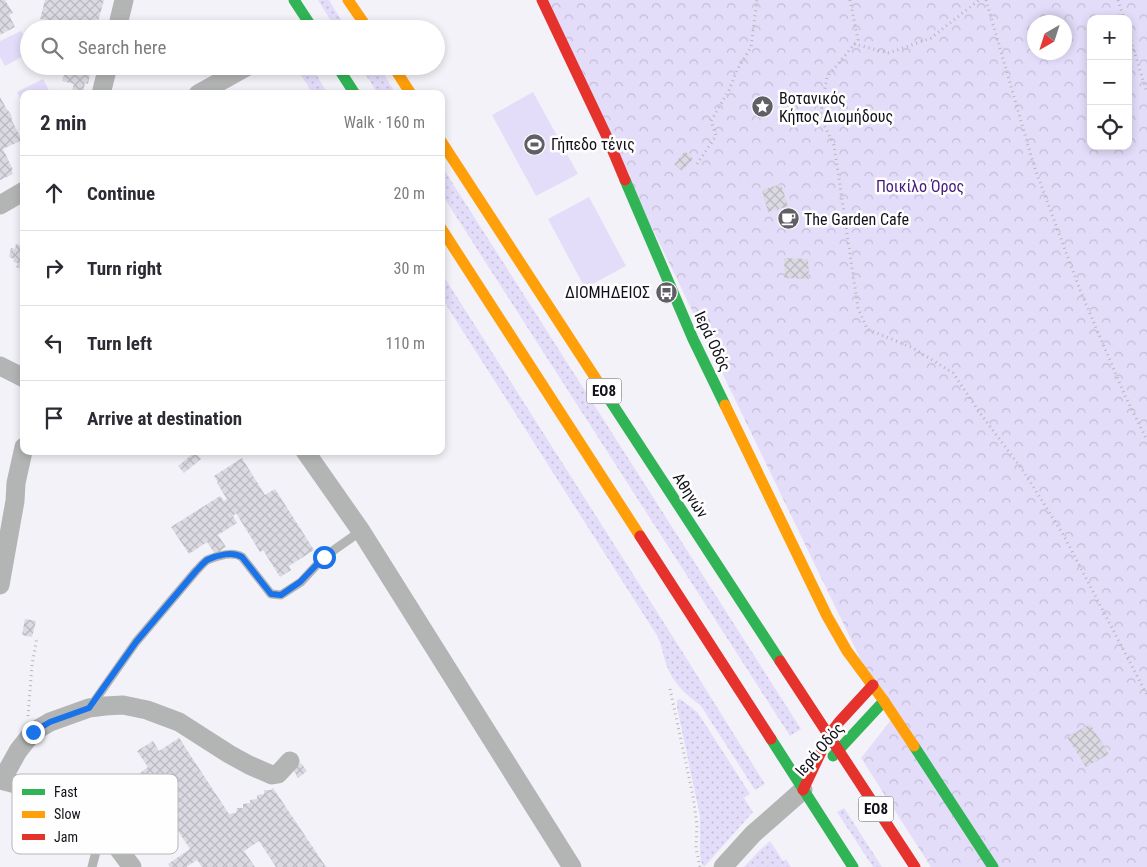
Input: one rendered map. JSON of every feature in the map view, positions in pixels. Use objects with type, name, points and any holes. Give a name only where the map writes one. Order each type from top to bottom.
[{"type":"main road","points":[[294,0],[307,20]]},
{"type":"main road","points":[[348,0],[362,20]]},
{"type":"main road","name":"Ιερά Οδός","points":[[542,0],[607,136],[693,339],[827,616],[847,651],[884,701],[992,867]]},
{"type":"main road","points":[[343,75],[352,90]]},
{"type":"main road","points":[[399,75],[408,90]]},
{"type":"main road","name":"Αθηνών","points":[[445,147],[914,867]]},
{"type":"main road","points":[[445,234],[853,867]]},
{"type":"main road","name":"Ιερά Οδός","points":[[803,790],[829,735],[873,685]]},
{"type":"main road","name":"Ιερά Οδός","points":[[803,790],[884,701]]},
{"type":"street","points":[[119,20],[124,0]]},
{"type":"street","points":[[102,90],[106,75]]},
{"type":"street","points":[[205,90],[232,75]]},
{"type":"street","points":[[0,205],[20,193]]},
{"type":"street","points":[[0,366],[20,376]]},
{"type":"street","points":[[0,585],[22,455]]},
{"type":"street","points":[[308,455],[362,531],[572,867]]},
{"type":"street","points":[[0,493],[16,483]]},
{"type":"street","points":[[1,780],[33,732],[50,722],[89,708],[123,705],[147,710],[179,722],[229,754],[272,775],[278,774],[290,761]]},
{"type":"street","points":[[723,867],[753,834],[803,790]]},
{"type":"street","points":[[122,854],[132,867]]},
{"type":"lane","points":[[89,708],[136,642],[206,561],[222,555],[237,554],[242,557],[271,594],[281,595],[300,582],[324,557],[362,531]]},
{"type":"lane","points":[[92,867],[95,854]]},
{"type":"path","points":[[697,164],[716,136],[711,121],[729,90],[737,70],[752,47],[756,0]]},
{"type":"path","points":[[850,0],[858,40],[827,77],[820,117],[834,145],[858,308],[867,329],[913,348],[953,373],[1024,472],[1064,536],[1147,695]]},
{"type":"path","points":[[854,44],[890,53],[931,38],[979,0]]},
{"type":"path","points":[[986,0],[1034,166],[1080,290],[1126,398],[1147,440]]},
{"type":"path","points":[[1118,0],[1123,15]]},
{"type":"path","points":[[1132,44],[1147,93]]},
{"type":"path","points":[[33,732],[28,723],[28,711],[37,637]]},
{"type":"path","points":[[670,689],[693,796],[697,825],[696,848],[700,867]]},
{"type":"green space","points":[[318,0],[329,0],[342,20],[330,20]]},
{"type":"green space","name":"Ποικίλο Όρος","points":[[542,0],[1147,0],[1147,867],[931,867],[861,758],[894,716],[873,685]]},
{"type":"green space","points":[[20,31],[20,58],[5,66],[0,57],[0,41]]},
{"type":"green space","points":[[301,75],[316,75],[326,90],[310,90]]},
{"type":"green space","points":[[366,75],[384,75],[394,90],[375,90]]},
{"type":"green space","points":[[43,79],[49,90],[21,90]]},
{"type":"green space","name":"Γήπεδο τένις","points":[[533,92],[578,174],[536,196],[492,115]]},
{"type":"green space","points":[[445,171],[801,729],[790,736],[445,199]]},
{"type":"green space","name":"Γήπεδο τένις","points":[[589,197],[626,266],[585,288],[548,219]]},
{"type":"green space","points":[[445,278],[765,784],[755,790],[701,706],[672,677],[658,637],[445,303]]},
{"type":"green space","points":[[680,699],[698,713],[750,794],[744,798],[753,812],[704,867],[700,854],[700,816],[677,707],[677,700]]},
{"type":"green space","points":[[844,808],[882,867],[873,867],[837,812]]},
{"type":"green space","points":[[770,841],[783,861],[786,859],[791,867],[744,867],[760,850]]},
{"type":"building","points":[[0,0],[5,0],[13,13],[9,15],[15,27],[0,35]]},
{"type":"building","points":[[45,0],[104,0],[98,20],[40,19]]},
{"type":"building","points":[[64,75],[90,75],[88,84],[85,83],[84,90],[72,90],[74,84],[62,81]]},
{"type":"building","points":[[0,97],[11,114],[12,121],[20,136],[20,141],[3,149],[13,174],[0,180]]},
{"type":"building","points":[[685,151],[693,159],[682,171],[674,164]]},
{"type":"building","points":[[781,184],[788,206],[768,212],[762,190]]},
{"type":"building","points":[[16,244],[20,245],[20,268],[16,267],[18,263],[13,262],[14,259],[9,257],[11,248],[15,249]]},
{"type":"building","points":[[784,258],[808,259],[809,279],[785,278]]},
{"type":"building","points":[[191,455],[198,455],[201,459],[184,473],[178,466]]},
{"type":"building","points":[[242,458],[265,495],[275,489],[314,550],[289,566],[291,570],[280,577],[263,550],[260,552],[236,513],[233,516],[237,523],[218,535],[226,547],[215,554],[207,542],[189,554],[171,527],[220,496],[224,501],[227,499],[214,476]]},
{"type":"building","points":[[25,619],[36,621],[32,637],[22,635]]},
{"type":"building","points":[[1090,724],[1109,754],[1086,767],[1067,737]]},
{"type":"building","points":[[179,738],[229,814],[236,813],[237,808],[243,808],[243,804],[250,803],[250,800],[257,799],[257,795],[264,794],[264,790],[271,790],[273,788],[326,867],[276,867],[259,841],[244,851],[255,867],[202,867],[197,860],[186,867],[170,867],[168,864],[190,849],[178,831],[178,774],[141,774],[148,767],[137,751],[153,741],[159,751]]},
{"type":"building","points":[[301,763],[307,771],[298,778],[292,768]]},
{"type":"traffic: fast","points":[[294,0],[307,20]]},
{"type":"traffic: fast","points":[[343,75],[352,90]]},
{"type":"traffic: fast","points":[[625,180],[693,339],[725,405]]},
{"type":"traffic: fast","points":[[598,382],[780,661]]},
{"type":"traffic: fast","points":[[833,756],[884,701]]},
{"type":"traffic: fast","points":[[771,739],[853,867]]},
{"type":"traffic: fast","points":[[914,746],[993,867]]},
{"type":"traffic: slow","points":[[348,0],[362,20]]},
{"type":"traffic: slow","points":[[399,75],[408,90]]},
{"type":"traffic: slow","points":[[445,147],[598,382]]},
{"type":"traffic: slow","points":[[445,234],[640,536]]},
{"type":"traffic: slow","points":[[725,405],[827,616],[847,651],[914,746]]},
{"type":"traffic: jam","points":[[542,0],[607,137],[625,180]]},
{"type":"traffic: jam","points":[[640,536],[771,739]]},
{"type":"traffic: jam","points":[[780,661],[915,867]]},
{"type":"traffic: jam","points":[[803,790],[829,735],[873,685]]},
{"type":"place","name":"Βοτανικός Κήπος Διομήδους","points":[[763,107]]},
{"type":"place","name":"Γήπεδο τένις","points":[[535,144]]},
{"type":"place","name":"The Garden Cafe","points":[[788,219]]},
{"type":"place","name":"ΔΙΟΜΗΔΕΙΟΣ","points":[[666,292]]},
{"type":"route","points":[[33,732],[50,722],[89,708],[136,642],[206,561],[222,555],[237,554],[242,557],[271,594],[281,595],[300,582],[324,557]]}]
